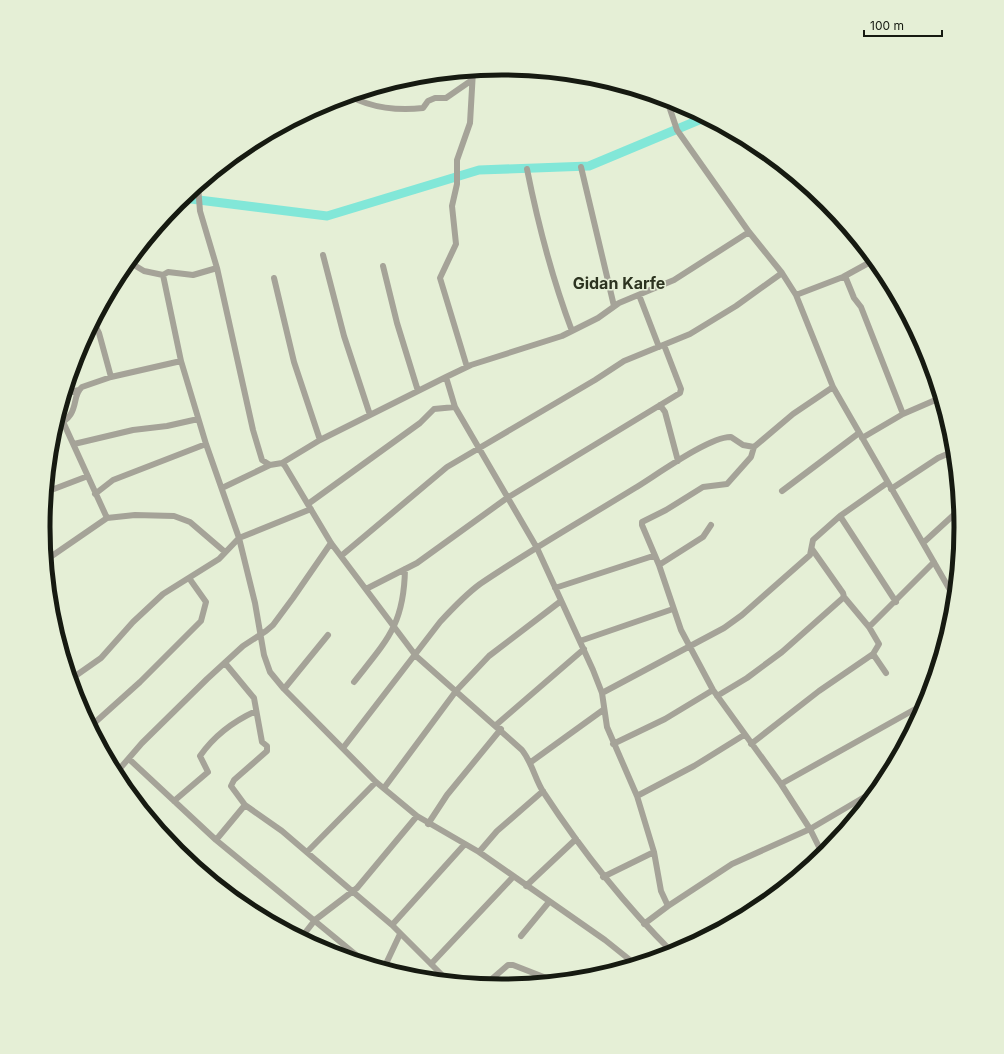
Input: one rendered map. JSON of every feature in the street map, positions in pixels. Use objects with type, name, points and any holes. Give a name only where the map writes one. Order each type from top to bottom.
[{"type":"street","points":[[468,367],[440,278],[456,244],[452,206],[457,184],[457,160],[470,125],[472,76]]},
{"type":"street","points":[[358,99],[396,110],[423,108],[428,101],[435,98],[446,98],[472,80]]},
{"type":"street","points":[[669,107],[677,130],[749,232],[782,273],[796,295],[833,387],[949,588]]},
{"type":"street","points":[[581,167],[614,306]]},
{"type":"street","points":[[527,169],[545,248],[559,296],[572,331]]},
{"type":"street","points":[[198,192],[200,211],[217,268],[253,430],[262,460],[270,465]]},
{"type":"street","points":[[222,488],[270,465],[282,464],[320,440],[446,376],[572,331],[598,318],[614,306],[674,280],[749,232]]},
{"type":"street","points":[[323,255],[344,336],[370,415]]},
{"type":"street","points":[[796,295],[845,276],[869,263]]},
{"type":"street","points":[[134,265],[144,271],[163,275],[168,272],[193,275],[217,268]]},
{"type":"street","points":[[383,266],[397,323],[418,391]]},
{"type":"street","points":[[341,556],[447,467],[595,380],[624,361],[690,334],[716,319],[782,273]]},
{"type":"street","points":[[163,275],[181,362],[206,444],[239,538],[255,603],[259,636],[270,672],[284,689],[376,782],[417,816],[464,845],[479,852],[605,940],[630,960]]},
{"type":"street","points":[[845,276],[854,298],[861,306],[903,414]]},
{"type":"street","points":[[274,278],[294,362],[320,440]]},
{"type":"street","points":[[366,589],[417,563],[507,498],[680,394],[681,389],[639,295]]},
{"type":"street","points":[[97,328],[111,377]]},
{"type":"street","points":[[71,392],[111,377],[181,362]]},
{"type":"street","points":[[446,376],[455,407],[478,449],[537,548],[584,649],[602,693],[603,710],[613,744],[636,796],[654,852],[661,891],[668,906]]},
{"type":"street","points":[[819,849],[810,829],[781,784],[744,735],[713,690],[689,646],[673,609],[642,522],[666,510],[703,487],[726,484],[751,457],[754,447],[793,414],[833,387]]},
{"type":"street","points":[[79,390],[74,409],[64,422],[107,518]]},
{"type":"street","points":[[782,491],[860,435],[936,400]]},
{"type":"street","points":[[660,405],[666,412],[678,461]]},
{"type":"street","points":[[75,676],[101,658],[133,622],[163,594],[219,559],[239,538],[309,506],[420,423],[434,410],[455,407]]},
{"type":"street","points":[[74,444],[133,430],[167,426],[198,418]]},
{"type":"street","points":[[343,748],[416,656],[436,627],[458,603],[478,585],[678,461],[724,437],[731,437],[743,445],[754,447]]},
{"type":"street","points":[[95,494],[113,480],[206,444]]},
{"type":"street","points":[[602,693],[724,628],[742,615],[810,555],[813,540],[840,516],[889,486],[948,454]]},
{"type":"street","points":[[282,464],[285,466],[331,543],[416,656],[498,727],[522,750],[531,762],[543,791],[603,877],[644,924],[668,948]]},
{"type":"street","points":[[52,490],[88,476]]},
{"type":"street","points":[[51,557],[107,518],[135,515],[174,516],[190,522],[225,552]]},
{"type":"street","points":[[923,543],[954,515]]},
{"type":"street","points":[[840,516],[896,602]]},
{"type":"street","points":[[658,565],[703,536],[711,525]]},
{"type":"street","points":[[120,768],[146,739],[226,663],[252,640],[273,625],[331,543]]},
{"type":"street","points":[[751,744],[819,691],[873,654],[879,644],[868,627],[844,597],[844,593],[812,549]]},
{"type":"street","points":[[555,588],[653,556]]},
{"type":"street","points":[[868,627],[896,602],[934,562]]},
{"type":"street","points":[[354,682],[388,640],[394,628],[402,607],[406,569]]},
{"type":"street","points":[[95,723],[140,682],[201,621],[206,602],[189,578]]},
{"type":"street","points":[[717,696],[747,678],[782,652],[844,597]]},
{"type":"street","points":[[384,788],[456,690],[489,656],[561,601]]},
{"type":"street","points":[[580,641],[673,609]]},
{"type":"street","points":[[284,689],[328,635]]},
{"type":"street","points":[[428,824],[447,795],[498,727],[584,649]]},
{"type":"street","points":[[873,654],[886,673]]},
{"type":"street","points":[[226,663],[254,698],[262,742],[267,746],[268,751],[234,780],[231,786],[244,805],[307,852],[392,925],[442,975]]},
{"type":"street","points":[[613,744],[665,719],[713,690]]},
{"type":"street","points":[[781,784],[916,709]]},
{"type":"street","points":[[531,762],[603,710]]},
{"type":"street","points":[[174,801],[208,772],[200,756],[208,745],[232,724],[256,711]]},
{"type":"street","points":[[636,796],[694,766],[744,735]]},
{"type":"street","points":[[129,759],[216,840],[356,955]]},
{"type":"street","points":[[307,852],[376,782]]},
{"type":"street","points":[[479,852],[497,831],[543,791]]},
{"type":"street","points":[[644,924],[668,906],[743,858],[810,829],[865,797]]},
{"type":"street","points":[[216,840],[244,805]]},
{"type":"street","points":[[305,933],[315,920],[357,888],[417,816]]},
{"type":"street","points":[[526,886],[576,839]]},
{"type":"street","points":[[392,925],[464,845]]},
{"type":"street","points":[[603,877],[654,852]]},
{"type":"street","points":[[431,964],[513,877]]},
{"type":"street","points":[[521,936],[549,902]]},
{"type":"street","points":[[386,964],[400,934]]},
{"type":"street","points":[[492,979],[508,965],[513,965],[543,977]]},
{"type":"waterway","points":[[191,199],[327,216],[479,170],[589,166],[698,120]]},
{"type":"district","name":"Gidan Karfe","points":[[619,283]]}]
